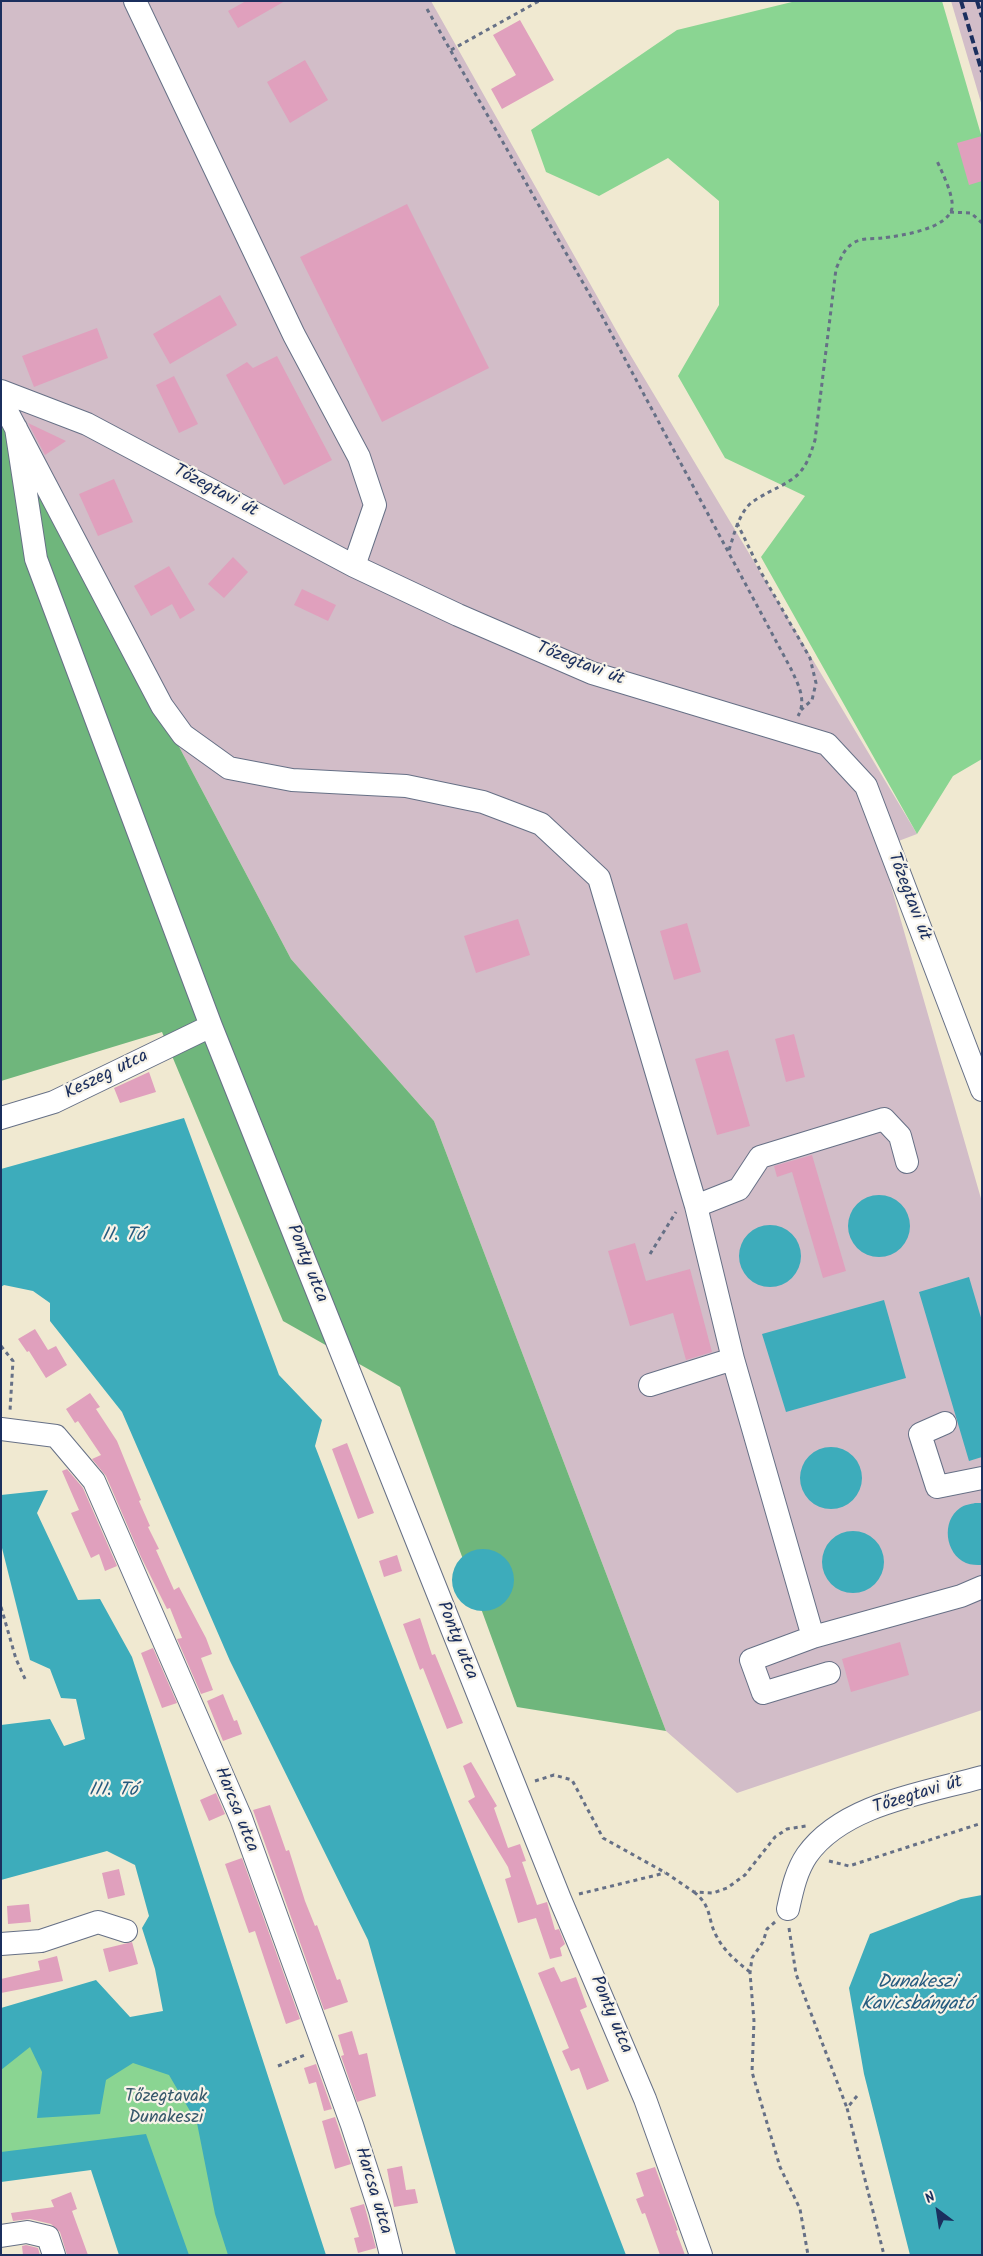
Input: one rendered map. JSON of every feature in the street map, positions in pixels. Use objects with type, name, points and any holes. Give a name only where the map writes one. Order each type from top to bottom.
[{"type":"street","points":[[135,1],[294,335],[360,456],[375,506],[354,566]]},
{"type":"street","name":"Tőzegtavi út","points":[[1,391],[87,424],[354,566],[458,615],[592,673],[788,734],[827,744],[866,786],[982,1090]]},
{"type":"street","points":[[1,400],[162,706],[183,735],[229,768],[292,780],[406,786],[482,802],[541,824],[599,878],[693,1198],[733,1359],[813,1637]]},
{"type":"street","name":"Ponty utca","points":[[16,428],[36,559],[211,1026],[560,1899],[645,2099],[701,2255]]},
{"type":"street","name":"Keszeg utca","points":[[1,1118],[54,1102],[211,1026]]},
{"type":"street","points":[[693,1198],[739,1189],[760,1157],[884,1120],[900,1136],[908,1162]]},
{"type":"street","points":[[650,1385],[733,1359]]},
{"type":"street","points":[[945,1423],[920,1434],[937,1487],[982,1478]]},
{"type":"street","name":"Harcsa utca","points":[[5,1429],[56,1436],[94,1481],[241,1818],[324,2048],[380,2211],[391,2255]]},
{"type":"street","points":[[829,1673],[763,1693],[751,1660],[813,1637],[961,1596],[982,1587]]},
{"type":"street","name":"Tőzegtavi út","points":[[788,1910],[798,1871],[807,1855],[831,1830],[871,1808],[982,1777]]},
{"type":"street","points":[[1,1944],[41,1941],[98,1922],[126,1931]]},
{"type":"street","points":[[1,2236],[27,2232],[51,2246]]},
{"type":"path","points":[[451,50],[539,1]]},
{"type":"path","points":[[428,9],[603,318],[792,668],[802,694],[801,711]]},
{"type":"path","points":[[729,551],[737,523],[747,506],[763,495],[795,480],[808,461],[815,440],[836,269],[845,250],[857,241],[892,237],[930,228],[947,218],[952,207],[949,190],[937,161]]},
{"type":"path","points":[[950,212],[971,213],[982,223]]},
{"type":"path","points":[[737,523],[762,574],[810,658],[816,682],[812,700],[801,711],[788,734]]},
{"type":"path","points":[[650,1254],[693,1198]]},
{"type":"path","points":[[1,1346],[13,1362],[5,1429]]},
{"type":"path","points":[[1,1607],[16,1659],[26,1681]]},
{"type":"path","points":[[515,1787],[554,1775],[572,1780],[603,1838],[666,1873],[704,1899],[716,1936],[732,1957],[750,1972]]},
{"type":"path","points":[[807,1855],[849,1866],[982,1823]]},
{"type":"path","points":[[694,1892],[713,1893],[727,1888],[745,1875],[775,1838],[787,1829],[799,1826],[831,1830]]},
{"type":"path","points":[[560,1899],[666,1873]]},
{"type":"path","points":[[788,1910],[767,1929],[764,1942],[752,1958],[750,1972],[754,2021],[752,2072],[780,2167],[800,2209],[808,2255]]},
{"type":"path","points":[[788,1910],[796,1974],[847,2108],[884,2255]]},
{"type":"path","points":[[278,2066],[324,2048]]},
{"type":"path","points":[[847,2108],[857,2096]]},
{"type":"shaded area","points":[[1,1],[431,1],[625,346],[917,834],[880,848],[982,1202],[982,1710],[737,1793],[666,1731],[434,1121],[291,959],[1,409]]},
{"type":"shaded area","points":[[951,1],[982,1],[982,106]]},
{"type":"green space","points":[[796,1],[942,1],[982,138],[982,759],[953,776],[917,834],[761,557],[805,496],[725,458],[678,376],[719,305],[719,201],[668,158],[599,196],[546,172],[531,130],[677,30]]},
{"type":"green space","points":[[1,409],[291,959],[434,1121],[666,1731],[517,1707],[400,1387],[283,1321],[162,1032],[1,1081]]},
{"type":"green space","name":"Tőzegtavak Dunakeszi","points":[[1,2037],[205,2042],[269,2255],[164,2255],[133,2155],[1,2169]]},
{"type":"water","name":"II. Tó","points":[[184,1118],[279,1375],[322,1420],[315,1446],[626,2255],[456,2255],[368,1940],[230,1661],[122,1412],[50,1321],[50,1303],[33,1291],[4,1285],[1,1287],[1,1169]]},
{"type":"water","points":[[879,1195],[891,1197],[901,1204],[908,1214],[910,1226],[908,1238],[901,1248],[891,1255],[879,1257],[867,1255],[857,1248],[850,1238],[848,1226],[850,1214],[857,1204],[867,1197]]},
{"type":"water","points":[[770,1225],[782,1227],[792,1234],[799,1244],[801,1256],[799,1268],[792,1278],[782,1285],[770,1287],[758,1285],[748,1278],[741,1268],[739,1256],[741,1244],[748,1234],[758,1227]]},
{"type":"water","points":[[969,1277],[982,1321],[982,1457],[969,1461],[919,1292]]},
{"type":"water","points":[[884,1300],[906,1378],[786,1412],[762,1334]]},
{"type":"water","points":[[831,1447],[843,1449],[853,1456],[860,1466],[862,1478],[860,1490],[853,1500],[843,1507],[831,1509],[819,1507],[809,1500],[802,1490],[800,1478],[802,1466],[809,1456],[819,1449]]},
{"type":"water","name":"III. Tó","points":[[48,1490],[37,1513],[78,1600],[100,1599],[132,1657],[326,2255],[228,2255],[215,2214],[197,2123],[169,2075],[133,2063],[106,2080],[100,2114],[37,2118],[42,2072],[30,2047],[1,2070],[1,2008],[96,1980],[130,2017],[163,2011],[155,1969],[142,1928],[149,1916],[135,1865],[107,1851],[1,1880],[1,1725],[50,1719],[64,1746],[85,1739],[76,1699],[61,1698],[50,1669],[30,1660],[1,1544],[1,1495]]},
{"type":"water","points":[[982,1503],[982,1565],[968,1564],[959,1559],[950,1545],[948,1537],[950,1521],[954,1514],[962,1507]]},
{"type":"water","points":[[853,1531],[865,1533],[875,1540],[882,1550],[884,1562],[882,1574],[875,1584],[865,1591],[853,1593],[841,1591],[831,1584],[824,1574],[822,1562],[824,1550],[831,1540],[841,1533]]},
{"type":"water","points":[[483,1549],[495,1551],[505,1558],[512,1568],[514,1580],[512,1592],[505,1602],[495,1609],[483,1611],[471,1609],[461,1602],[454,1592],[452,1580],[454,1568],[461,1558],[471,1551]]},
{"type":"water","name":"Dunakeszi Kavicsbányató","points":[[982,1895],[982,2255],[910,2255],[864,2074],[849,1988],[870,1934],[961,1899]]},
{"type":"water","points":[[146,2134],[189,2255],[119,2255],[91,2170],[1,2182],[1,2152]]},
{"type":"building","points":[[246,1],[285,1],[238,28],[228,11]]},
{"type":"building","points":[[520,20],[554,80],[502,109],[491,89],[516,75],[493,35]]},
{"type":"building","points":[[305,60],[328,100],[290,123],[267,82]]},
{"type":"building","points":[[982,136],[982,181],[969,185],[957,143]]},
{"type":"building","points":[[407,204],[489,368],[382,422],[300,257]]},
{"type":"building","points":[[220,295],[237,325],[170,364],[153,334]]},
{"type":"building","points":[[97,328],[108,358],[34,387],[22,356]]},
{"type":"building","points":[[277,356],[332,460],[284,485],[226,375],[247,362],[253,368]]},
{"type":"building","points":[[174,376],[198,424],[179,433],[156,385]]},
{"type":"building","points":[[28,423],[66,441],[45,455]]},
{"type":"building","points":[[114,479],[133,522],[98,536],[79,494]]},
{"type":"building","points":[[233,557],[248,572],[224,598],[208,584]]},
{"type":"building","points":[[169,566],[195,610],[180,619],[172,604],[151,616],[134,586]]},
{"type":"building","points":[[302,589],[336,605],[328,621],[294,605]]},
{"type":"building","points":[[518,919],[530,955],[476,973],[464,936]]},
{"type":"building","points":[[687,923],[701,972],[674,980],[660,931]]},
{"type":"building","points":[[794,1034],[805,1077],[786,1082],[775,1039]]},
{"type":"building","points":[[728,1050],[750,1126],[717,1135],[695,1059]]},
{"type":"building","points":[[149,1072],[156,1092],[120,1103],[114,1088]]},
{"type":"building","points":[[812,1155],[846,1271],[823,1278],[792,1172],[777,1177],[774,1166]]},
{"type":"building","points":[[635,1243],[646,1281],[690,1269],[712,1352],[686,1360],[673,1313],[630,1326],[608,1251]]},
{"type":"building","points":[[35,1329],[48,1350],[56,1346],[67,1365],[46,1378],[29,1351],[27,1352],[18,1339]]},
{"type":"building","points":[[90,1393],[100,1407],[96,1409],[117,1441],[141,1500],[139,1501],[150,1526],[148,1527],[159,1549],[156,1550],[174,1590],[179,1587],[206,1638],[212,1654],[201,1658],[213,1690],[201,1694],[177,1639],[182,1638],[170,1608],[167,1609],[141,1557],[106,1476],[92,1459],[101,1455],[78,1421],[75,1423],[66,1409]]},
{"type":"building","points":[[347,1443],[374,1513],[358,1519],[332,1449]]},
{"type":"building","points":[[67,1469],[83,1488],[117,1566],[105,1571],[99,1554],[91,1558],[71,1513],[79,1510],[62,1471]]},
{"type":"building","points":[[397,1555],[402,1571],[384,1577],[379,1561]]},
{"type":"building","points":[[420,1618],[432,1655],[435,1654],[463,1723],[447,1729],[423,1668],[420,1670],[403,1624]]},
{"type":"building","points":[[900,1642],[909,1675],[851,1692],[842,1659]]},
{"type":"building","points":[[153,1648],[177,1703],[162,1708],[141,1653]]},
{"type":"building","points":[[223,1694],[234,1721],[237,1720],[242,1734],[223,1741],[207,1701]]},
{"type":"building","points":[[471,1762],[497,1806],[494,1808],[508,1848],[520,1844],[526,1861],[522,1862],[537,1905],[547,1902],[555,1930],[559,1929],[565,1944],[560,1948],[562,1956],[550,1959],[536,1918],[518,1923],[505,1879],[511,1877],[508,1867],[468,1801],[475,1797],[463,1766]]},
{"type":"building","points":[[216,1793],[225,1814],[209,1821],[200,1800]]},
{"type":"building","points":[[270,1805],[286,1851],[289,1850],[305,1901],[315,1926],[317,1925],[337,1980],[340,1979],[348,2002],[324,2010],[253,1810]]},
{"type":"building","points":[[242,1858],[300,2019],[286,2024],[255,1931],[249,1933],[225,1864]]},
{"type":"building","points":[[119,1869],[125,1895],[108,1899],[102,1873]]},
{"type":"building","points":[[29,1904],[31,1922],[8,1924],[7,1906]]},
{"type":"building","points":[[132,1942],[138,1964],[109,1972],[103,1949]]},
{"type":"building","points":[[57,1956],[63,1981],[1,1993],[1,1979],[40,1970],[38,1961]]},
{"type":"building","points":[[554,1967],[561,1982],[576,1977],[587,2007],[580,2010],[609,2081],[587,2090],[579,2068],[571,2071],[562,2051],[569,2048],[538,1973]]},
{"type":"building","points":[[352,2031],[359,2055],[367,2053],[376,2096],[357,2102],[341,2056],[344,2055],[338,2035]]},
{"type":"building","points":[[316,2064],[332,2109],[324,2111],[316,2082],[309,2084],[304,2068]]},
{"type":"building","points":[[335,2117],[351,2164],[335,2169],[322,2121]]},
{"type":"building","points":[[402,2166],[406,2190],[415,2189],[418,2203],[394,2207],[387,2169]]},
{"type":"building","points":[[655,2167],[685,2255],[660,2255],[645,2213],[642,2214],[636,2199],[644,2196],[636,2173]]},
{"type":"building","points":[[71,2192],[77,2209],[72,2211],[88,2255],[67,2255],[60,2232],[51,2224],[30,2219],[13,2221],[11,2213],[54,2207],[51,2200]]},
{"type":"building","points":[[364,2204],[376,2248],[358,2253],[354,2238],[359,2237],[350,2208]]},
{"type":"building","points":[[22,2246],[38,2248],[40,2255],[23,2255]]},
{"type":"railway","points":[[961,1],[982,72]]},
{"type":"railway","points":[[977,1],[982,17]]}]
